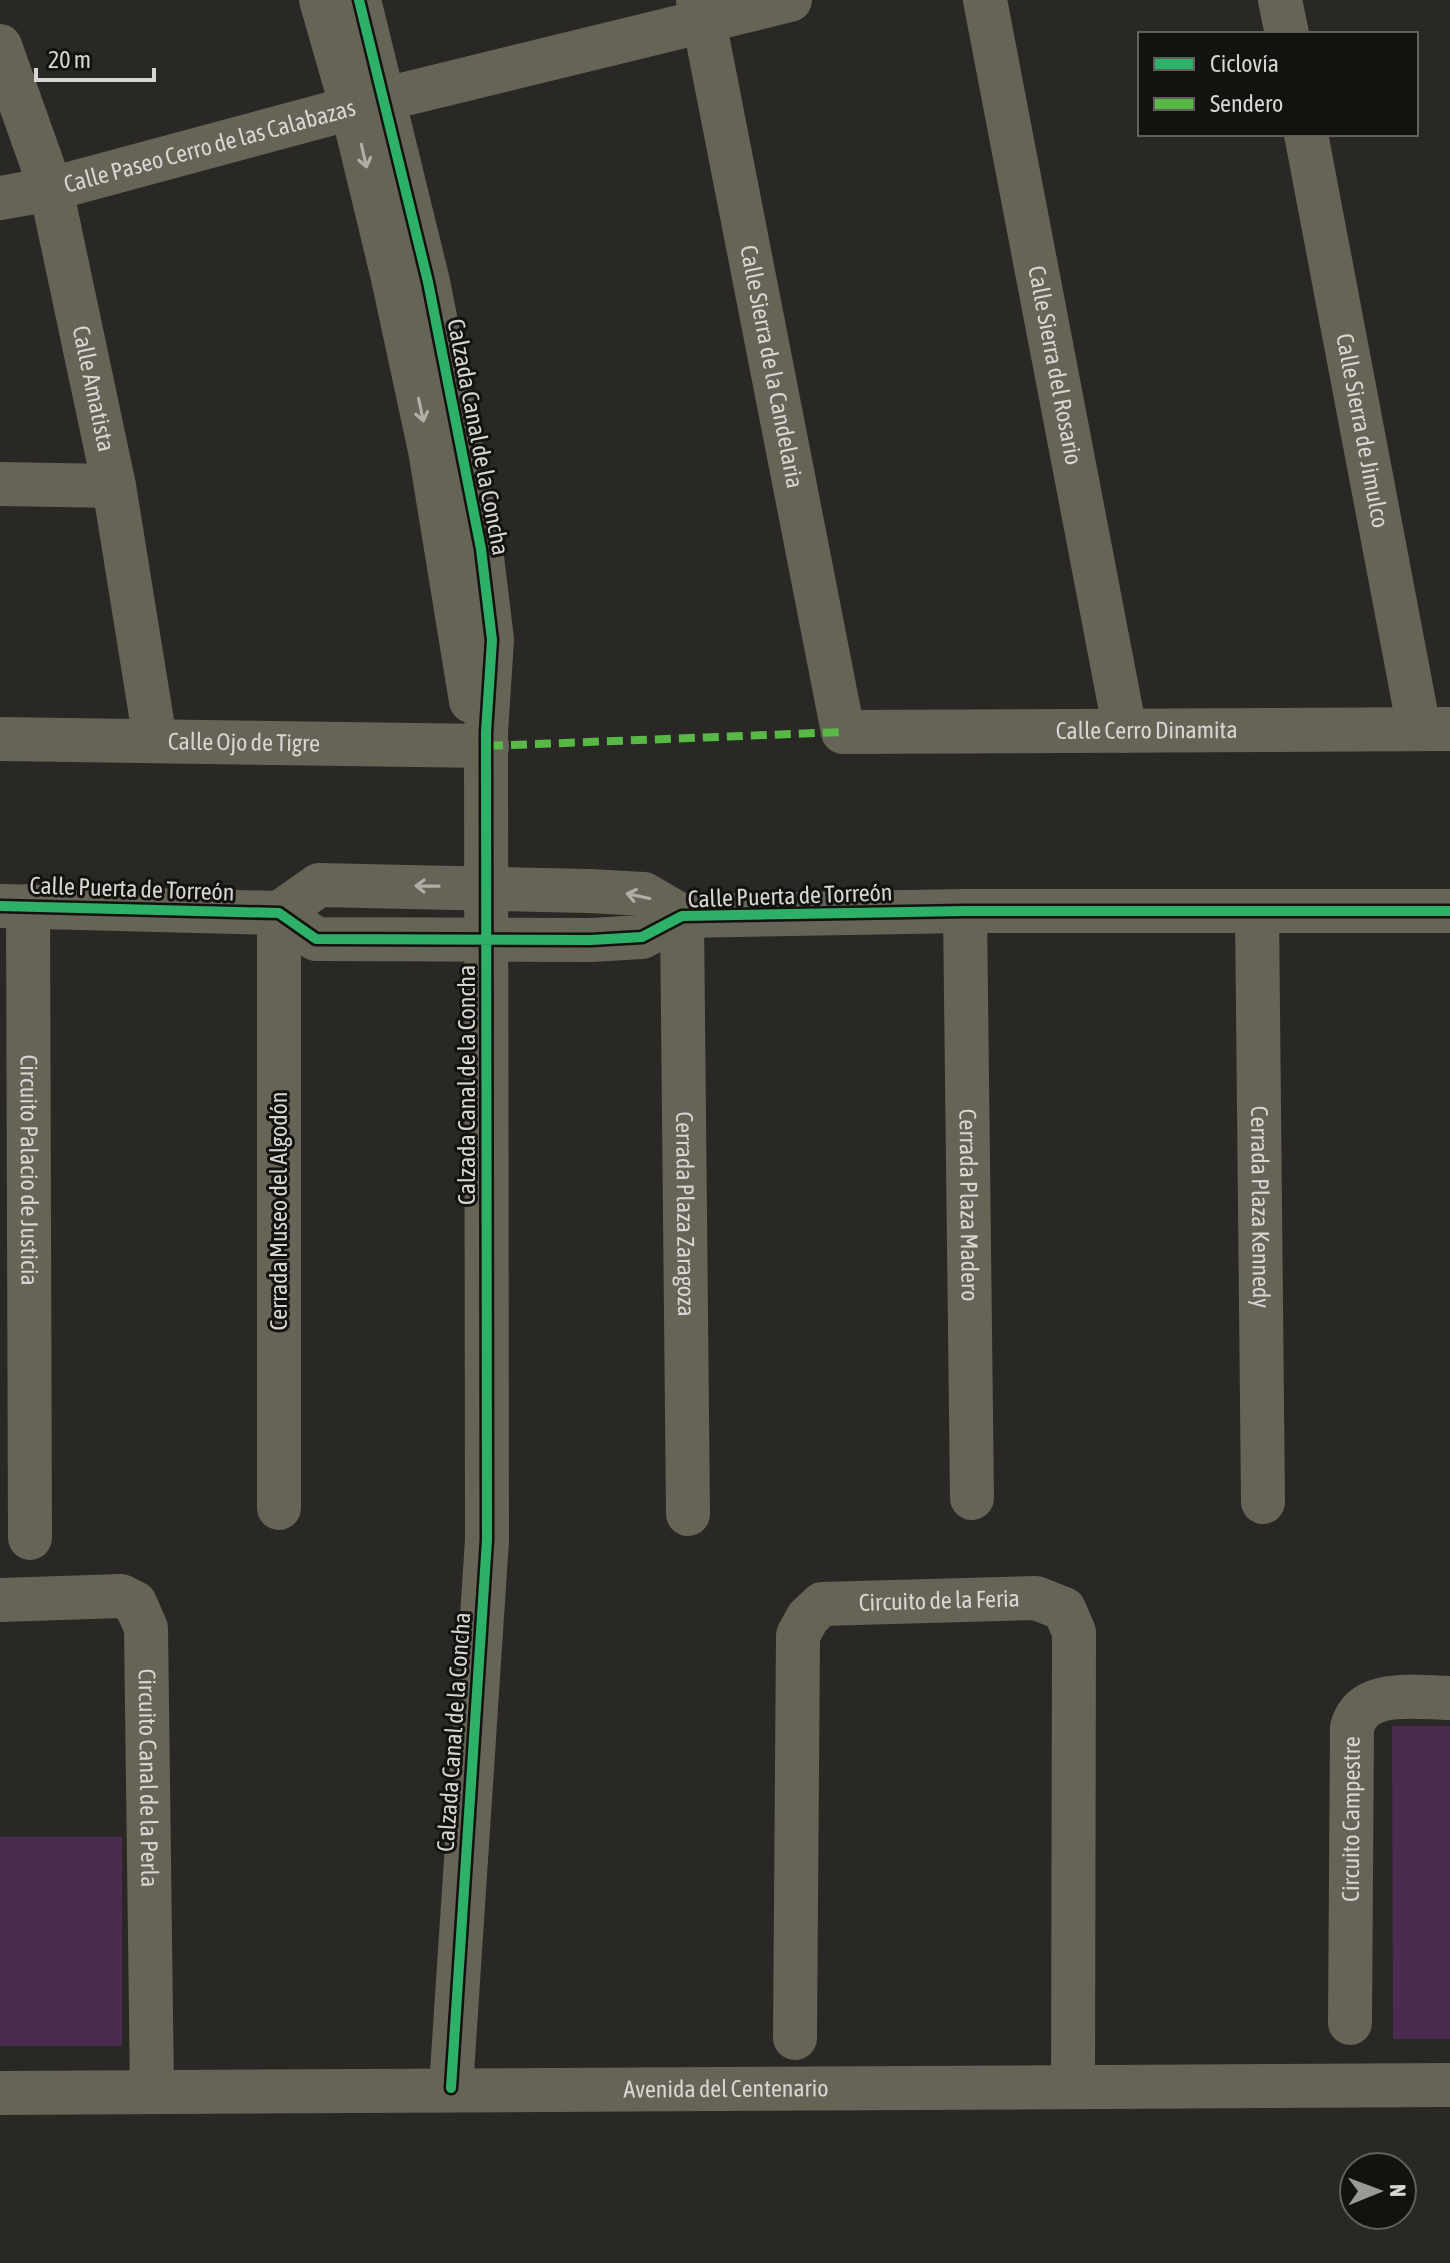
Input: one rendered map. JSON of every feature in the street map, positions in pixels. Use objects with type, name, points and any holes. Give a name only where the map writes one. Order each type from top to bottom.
[{"type":"street","name":"Calzada Canal de la Concha","points":[[321,0],[368,103],[428,282],[481,549],[492,640],[486,739],[487,1540],[451,2088]]},
{"type":"street","name":"Calzada Canal de la Concha","points":[[359,0],[368,103]]},
{"type":"street","name":"Calle Paseo Cerro de las Calabazas","points":[[0,198],[51,189],[701,10],[790,0]]},
{"type":"street","name":"Calle Sierra del Rosario","points":[[985,0],[1125,731]]},
{"type":"street","points":[[1280,0],[1287,32]]},
{"type":"street","name":"Calle Sierra de la Candelaria","points":[[701,10],[843,732]]},
{"type":"street","name":"Calle Amatista","points":[[0,46],[51,189],[114,486],[155,740]]},
{"type":"street","name":"Calle Sierra de Jimulco","points":[[1306,136],[1435,729]]},
{"type":"street","points":[[0,484],[114,486]]},
{"type":"street","name":"Calle Cerro Dinamita","points":[[843,732],[1435,729]]},
{"type":"street","name":"Calle Ojo de Tigre","points":[[0,739],[486,739]]},
{"type":"street","name":"Calle Puerta de Torreón","points":[[279,913],[319,885],[644,894],[682,916]]},
{"type":"street","name":"Calle Puerta de Torreón","points":[[14,906],[279,913],[316,939],[487,940],[642,937],[682,916],[965,911],[1450,911]]},
{"type":"street","name":"Circuito Palacio de Justicia","points":[[14,906],[14,1436],[30,1538]]},
{"type":"street","name":"Cerrada Plaza Madero","points":[[965,911],[972,1498]]},
{"type":"street","name":"Cerrada Plaza Kennedy","points":[[1257,911],[1263,1502]]},
{"type":"street","name":"Cerrada Museo del Algodón","points":[[279,913],[279,1508]]},
{"type":"street","name":"Cerrada Plaza Zaragoza","points":[[682,916],[688,1514]]},
{"type":"street","name":"Circuito Canal de la Perla","points":[[0,1600],[121,1596],[135,1603],[146,1628],[152,2092]]},
{"type":"street","name":"Circuito de la Feria","points":[[795,2038],[798,1635],[808,1617],[822,1604],[1036,1598],[1064,1609],[1074,1632],[1073,2086]]},
{"type":"street","name":"Circuito Campestre","points":[[1350,2023],[1352,1727],[1356,1713],[1383,1698],[1450,1698]]},
{"type":"street","name":"Avenida del Centenario","points":[[0,2093],[451,2088],[1450,2085]]},
{"type":"shaded area","points":[[1392,1726],[1450,1726],[1450,2039],[1393,2039]]},
{"type":"shaded area","points":[[0,1837],[122,1837],[122,2046],[0,2046]]},
{"type":"marked path","points":[[487,746],[843,732]]},
{"type":"cycle path","points":[[359,0],[428,282],[481,549],[492,640],[486,732],[487,1540],[451,2088]]},
{"type":"cycle path","points":[[0,906],[279,913],[316,939],[591,940],[642,937],[682,916],[965,911],[1450,911]]}]
